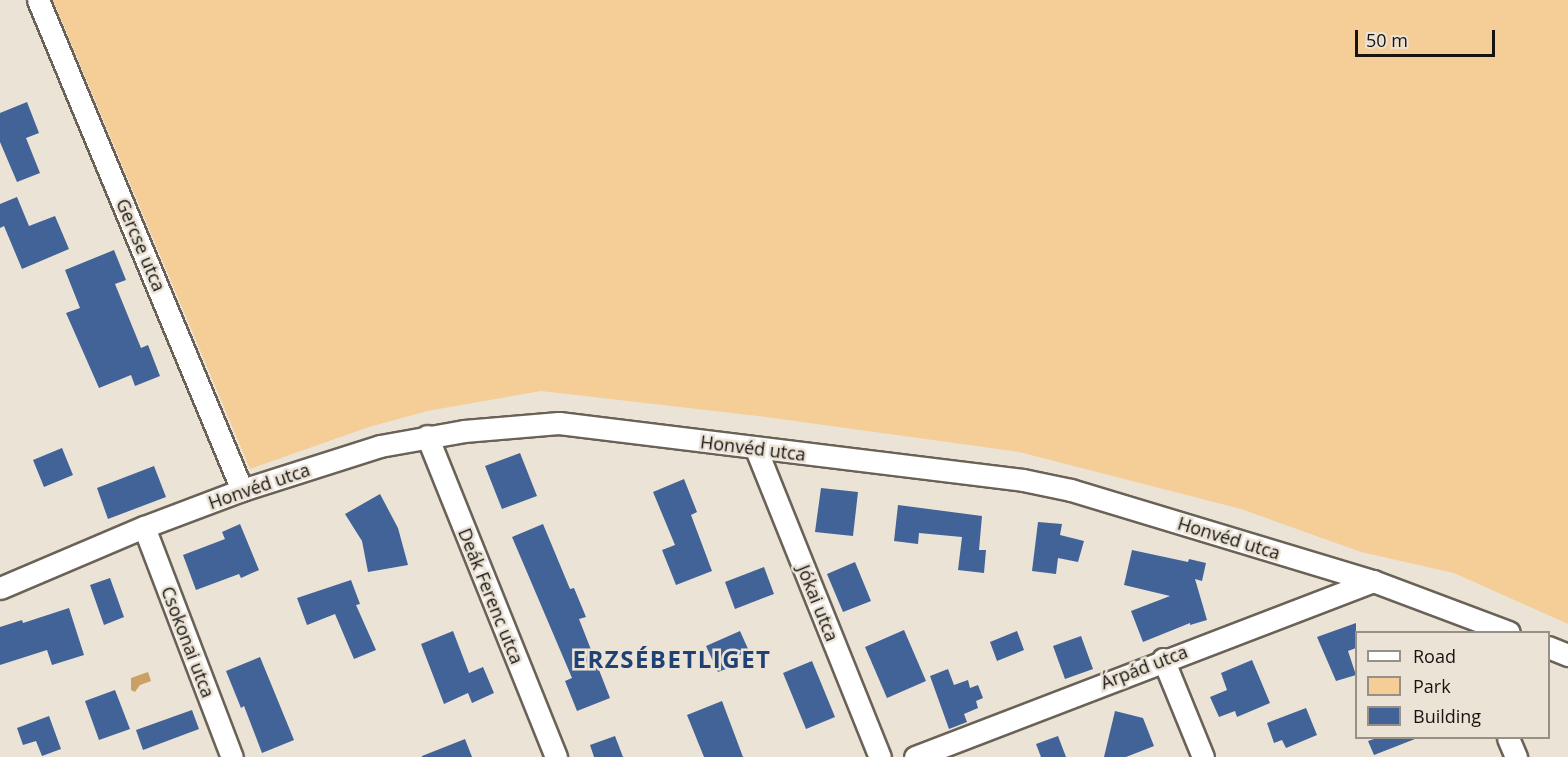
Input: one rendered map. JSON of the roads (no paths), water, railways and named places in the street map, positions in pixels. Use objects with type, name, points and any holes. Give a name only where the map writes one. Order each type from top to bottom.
[{"type":"street","name":"Gercse utca","points":[[38,0],[242,490]]},
{"type":"street","name":"Honvéd utca","points":[[0,588],[144,527],[242,490],[380,446],[427,436],[559,423],[1023,480],[1071,490],[1373,581],[1465,623],[1500,631]]},
{"type":"street","name":"Deák Ferenc utca","points":[[427,436],[556,757]]},
{"type":"street","name":"Jókai utca","points":[[756,449],[880,757]]},
{"type":"street","name":"Csokonai utca","points":[[144,527],[232,757]]},
{"type":"street","name":"Árpád utca","points":[[915,757],[1163,659],[1373,581]]},
{"type":"street","points":[[1550,648],[1568,655]]},
{"type":"street","points":[[1163,659],[1203,757]]},
{"type":"street","points":[[1508,739],[1516,757]]},
{"type":"district","name":"ERZSÉBETLIGET","points":[[672,659]]}]
